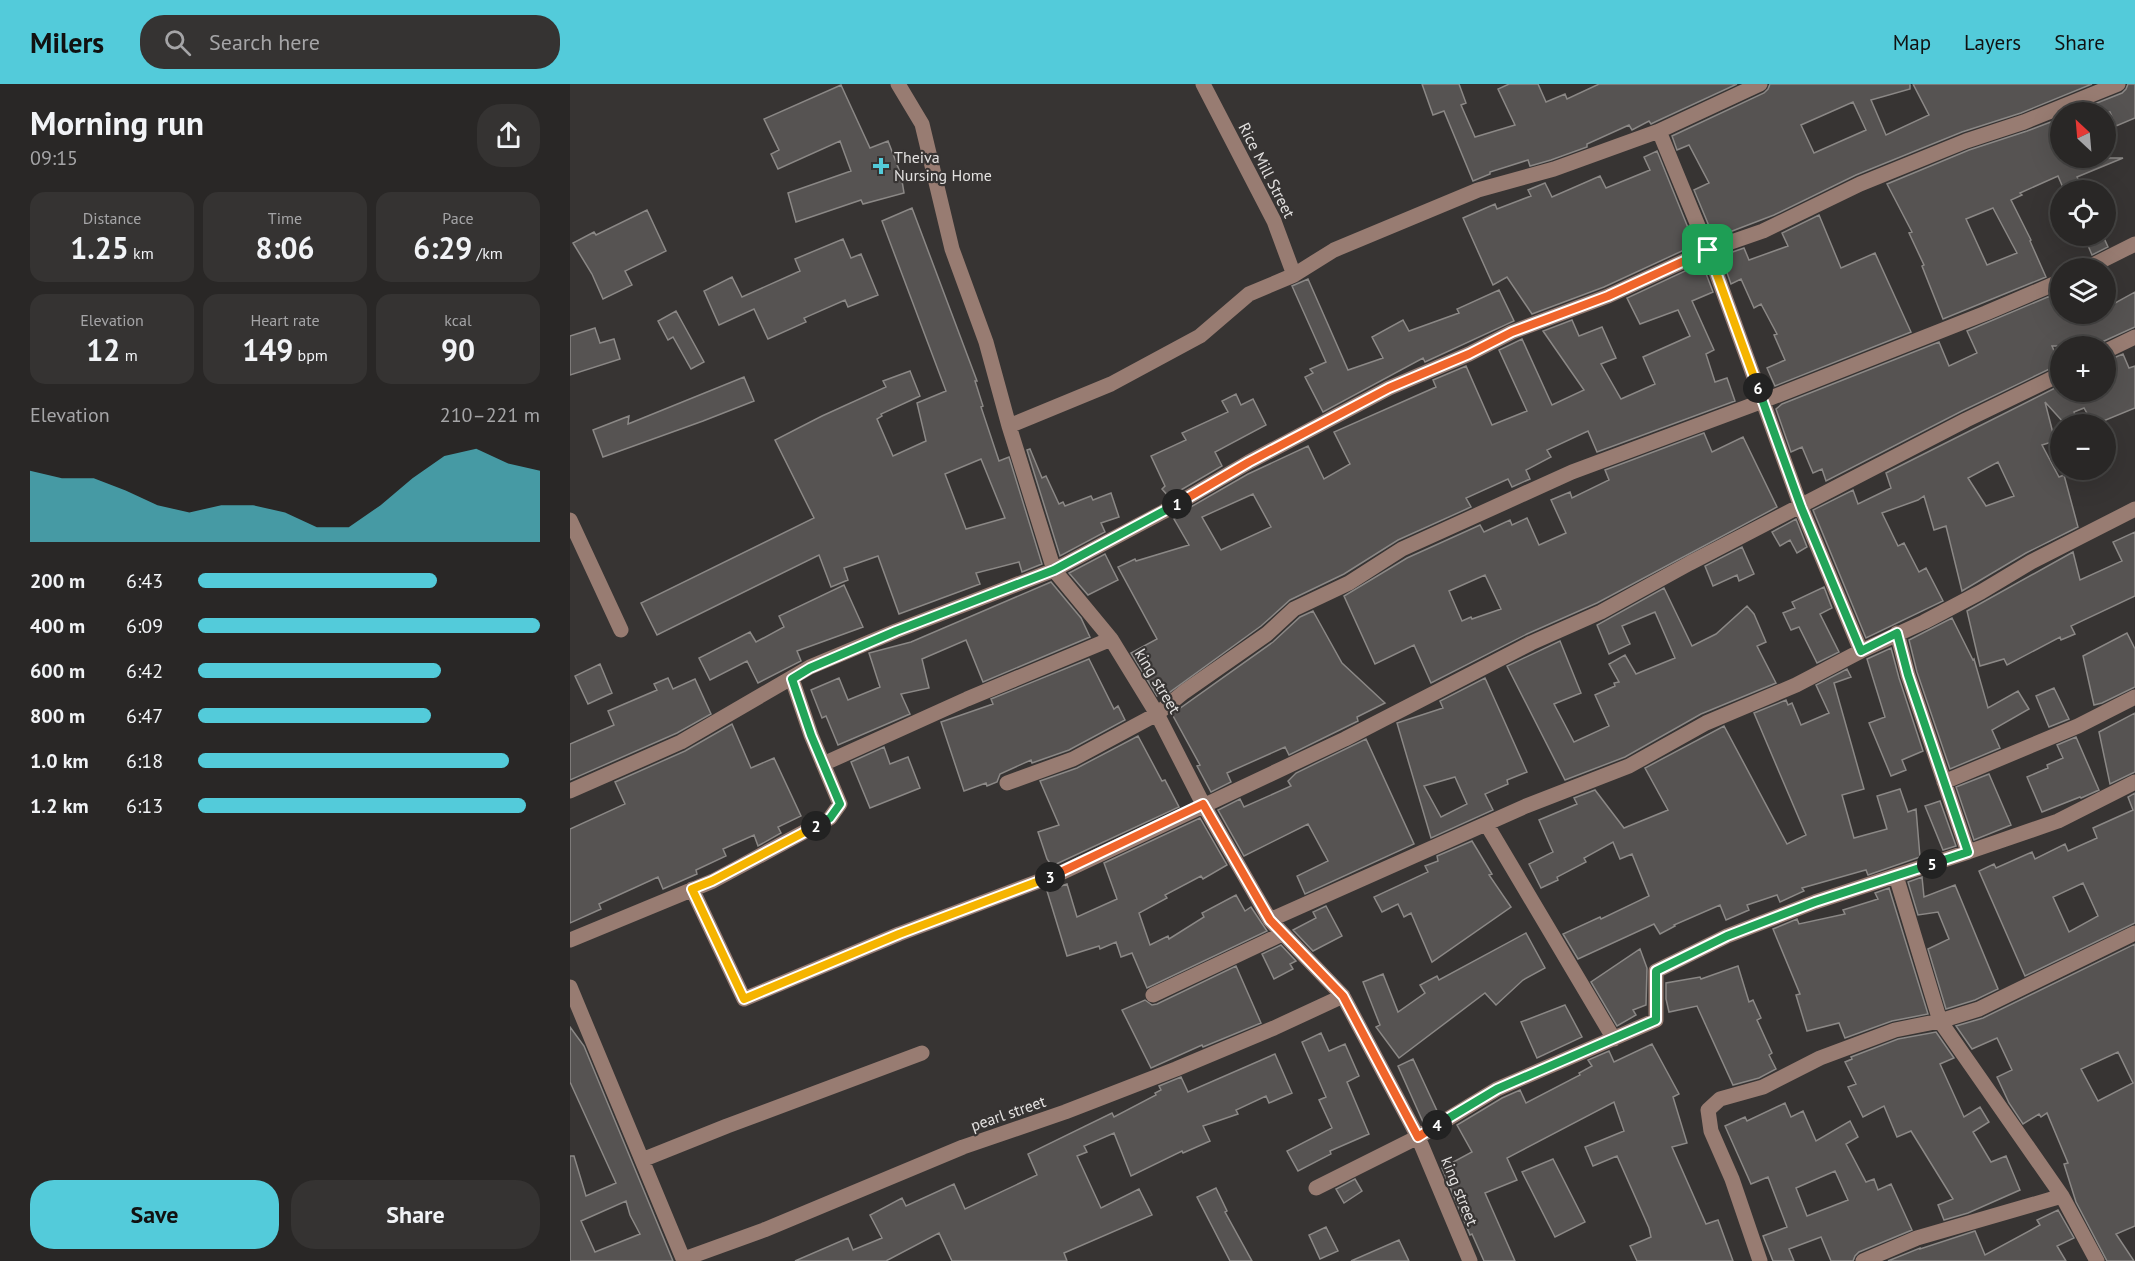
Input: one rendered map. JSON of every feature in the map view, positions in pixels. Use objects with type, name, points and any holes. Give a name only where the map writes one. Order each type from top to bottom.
[{"type":"street","name":"king street","points":[[898,84],[922,124],[952,249],[986,342],[1009,426],[1054,570],[1111,639],[1157,714],[1203,804],[1270,920],[1343,996],[1418,1137],[1470,1261]]},
{"type":"street","name":"Rice Mill Street","points":[[1203,84],[1274,221],[1294,274]]},
{"type":"street","points":[[1009,426],[1121,379],[1200,336],[1249,294],[1294,274],[1334,250],[1478,190],[1554,170],[1659,131],[1760,84]]},
{"type":"street","points":[[570,791],[681,742],[810,668],[896,631],[1054,570],[1163,512],[1249,462],[1389,388],[1469,354],[1512,332],[1608,296],[1708,250],[1762,231],[1860,184],[2118,84]]},
{"type":"street","points":[[1659,131],[1708,250],[1801,507],[1861,651]]},
{"type":"street","points":[[2107,258],[2135,244]]},
{"type":"street","points":[[1007,783],[1073,759],[1157,714],[1184,692],[1267,634],[1294,609],[1349,584],[1402,549],[1572,472],[1762,401],[2050,286]]},
{"type":"street","points":[[2116,346],[2135,337]]},
{"type":"street","points":[[692,889],[744,999],[899,934],[1063,872],[1345,739],[1531,643],[1601,612],[1689,563],[1966,420],[2050,379]]},
{"type":"street","points":[[1270,920],[1526,806],[1629,766],[1706,723],[1796,685],[1897,633],[1924,622],[2072,540],[2135,509]]},
{"type":"street","points":[[570,520],[621,630]]},
{"type":"street","points":[[1897,633],[1908,675],[1968,852]]},
{"type":"street","points":[[823,764],[967,699],[1111,639]]},
{"type":"street","points":[[570,940],[722,876],[830,818],[840,804],[811,735],[792,679]]},
{"type":"street","points":[[1944,782],[2078,726],[2135,697]]},
{"type":"street","points":[[1316,1188],[1418,1137],[1497,1089],[1656,1020],[1656,971],[1749,928],[1815,902],[2058,821],[2135,782]]},
{"type":"street","points":[[1486,825],[1614,1040]]},
{"type":"street","points":[[1896,876],[1940,1021],[2062,1196],[2097,1261]]},
{"type":"street","points":[[1760,1261],[1732,1179],[1711,1131],[1708,1110],[1720,1099],[1763,1087],[1820,1058],[1895,1030],[1940,1021],[1979,1009],[2135,933]]},
{"type":"street","points":[[1153,995],[1282,934]]},
{"type":"street","points":[[570,987],[684,1260]]},
{"type":"street","name":"pearl street","points":[[684,1260],[764,1230],[963,1147],[1065,1112],[1176,1069],[1343,996]]},
{"type":"street","points":[[642,1160],[726,1125],[922,1053]]},
{"type":"street","points":[[1863,1261],[1917,1238],[2062,1196]]},
{"type":"building","points":[[1422,84],[1459,84],[1466,103],[1461,105],[1475,137],[1515,125],[1498,89],[1509,84],[1538,84],[1546,102],[1565,94],[1567,99],[1599,84],[1737,84],[1651,124],[1649,121],[1632,130],[1629,125],[1587,144],[1587,147],[1551,160],[1530,166],[1528,160],[1490,172],[1473,181],[1444,111],[1433,115]]},
{"type":"building","points":[[1770,84],[1910,84],[1910,89],[1871,100],[1886,135],[1929,115],[1913,84],[2092,84],[2021,113],[1962,132],[1856,175],[1774,215],[1714,238],[1694,190],[1709,183],[1689,145],[1677,150],[1672,136],[1764,93]],"holes":[[[1853,102],[1866,130],[1814,153],[1801,125]]]},
{"type":"building","points":[[2128,84],[2135,84],[2135,118],[2116,126],[2116,102],[2099,102],[2122,93]]},
{"type":"building","points":[[841,85],[870,148],[888,141],[901,175],[904,193],[863,204],[861,200],[796,222],[788,193],[851,171],[840,141],[778,169],[771,154],[779,150],[764,119]]},
{"type":"building","points":[[2050,122],[2050,168],[2099,168],[2077,177],[2078,180],[2060,180],[2058,176],[2020,193],[2022,195],[2011,200],[2046,277],[1943,319],[1922,266],[1924,265],[1909,233],[1912,232],[1887,184],[1969,150]],"holes":[[[1993,208],[2017,253],[1987,265],[1966,219]]]},
{"type":"building","points":[[1657,151],[1695,245],[1604,287],[1532,314],[1507,277],[1493,285],[1463,218],[1495,204],[1497,209],[1531,196],[1528,190],[1545,183],[1552,197],[1600,176],[1606,188],[1650,170],[1644,157]]},
{"type":"building","points":[[912,208],[977,381],[975,381],[983,406],[981,407],[999,461],[1009,457],[1042,564],[1022,572],[1019,562],[976,573],[980,584],[899,614],[878,556],[844,568],[848,580],[831,587],[819,555],[657,635],[641,603],[814,518],[775,440],[886,387],[883,381],[910,371],[920,396],[881,414],[882,416],[877,419],[893,456],[926,441],[917,403],[946,391],[882,221]],"holes":[[[981,459],[1005,518],[966,529],[945,474]]]},
{"type":"building","points":[[647,210],[666,251],[625,271],[632,285],[603,299],[592,274],[573,243],[594,232],[596,235]]},
{"type":"building","points":[[1819,215],[1841,268],[1875,253],[1911,332],[1775,386],[1767,368],[1785,360],[1774,335],[1777,334],[1761,304],[1754,308],[1741,279],[1731,284],[1721,256],[1744,248],[1749,260],[1788,246],[1782,233]]},
{"type":"building","points":[[843,239],[851,258],[861,254],[878,295],[848,307],[845,300],[804,318],[806,322],[768,339],[754,309],[719,325],[704,291],[732,277],[742,297],[800,271],[795,259]]},
{"type":"building","points":[[2088,246],[2108,246],[2108,247],[2092,255]]},
{"type":"building","points":[[1702,263],[1713,292],[1692,301],[1714,350],[1706,354],[1715,382],[1727,378],[1735,401],[1597,452],[1588,431],[1547,450],[1551,457],[1526,470],[1530,479],[1512,487],[1508,479],[1466,498],[1471,507],[1398,540],[1344,574],[1290,600],[1261,626],[1163,697],[1161,693],[1157,696],[1131,653],[1157,639],[1118,567],[1135,559],[1136,561],[1189,545],[1174,519],[1183,514],[1182,512],[1248,474],[1308,446],[1324,479],[1350,464],[1334,432],[1436,387],[1433,380],[1466,366],[1492,425],[1527,411],[1499,350],[1522,339],[1552,405],[1584,390],[1543,331],[1572,320],[1579,336],[1602,327],[1616,358],[1601,364],[1621,399],[1655,384],[1643,357],[1690,336],[1678,310],[1640,324],[1627,298]],"holes":[[[1253,494],[1271,527],[1221,550],[1202,517]]]},
{"type":"building","points":[[1308,279],[1348,370],[1383,358],[1372,337],[1403,320],[1409,331],[1459,313],[1457,309],[1499,290],[1514,321],[1425,362],[1423,358],[1323,412],[1305,377],[1313,373],[1310,369],[1326,362],[1292,286]]},
{"type":"building","points":[[2135,292],[2135,327],[2115,336],[2050,336],[2050,369],[1826,481],[1822,469],[1813,473],[1802,447],[1791,452],[1776,409],[1782,404],[1939,342],[1949,366],[1977,353],[1967,331],[2050,296],[2050,324],[2116,324],[2116,302]]},
{"type":"building","points":[[676,311],[704,362],[691,369],[673,337],[668,340],[658,321]]},
{"type":"building","points":[[595,328],[600,343],[614,339],[620,359],[570,375],[570,336]]},
{"type":"building","points":[[2123,354],[2129,368],[2135,366],[2135,408],[2116,416],[2087,414],[2084,408],[2074,412],[2075,414],[2056,414],[2045,402],[2050,422],[2050,443],[2042,445],[2050,460],[2050,480],[2065,480],[2078,527],[2026,553],[1962,591],[1946,526],[1934,530],[1924,496],[1882,513],[1898,546],[1904,543],[1919,572],[1926,568],[1943,601],[1866,638],[1813,510],[1853,490],[1858,504],[1891,488],[1886,473],[2050,391],[2050,402],[2116,402],[2116,357]],"holes":[[[1998,462],[2014,496],[1986,506],[1968,478]]]},
{"type":"building","points":[[744,377],[754,401],[603,457],[593,430],[629,416],[628,424]]},
{"type":"building","points":[[1236,394],[1241,405],[1253,399],[1266,425],[1215,452],[1222,466],[1169,497],[1162,489],[1165,486],[1151,456],[1186,440],[1182,433],[1228,412],[1222,401]]},
{"type":"building","points":[[1704,433],[1712,452],[1743,437],[1777,507],[1597,603],[1527,634],[1431,683],[1414,645],[1375,664],[1344,596],[1407,558],[1480,525],[1484,532],[1510,520],[1512,525],[1527,518],[1539,545],[1566,533],[1551,500],[1570,492],[1572,498],[1609,480],[1605,470]],"holes":[[[1485,575],[1501,609],[1462,621],[1449,591]]]},
{"type":"building","points":[[1030,449],[1042,478],[1046,476],[1059,504],[1063,502],[1065,506],[1091,496],[1093,500],[1111,493],[1119,517],[1101,523],[1105,532],[1060,556],[1027,450]]},
{"type":"building","points":[[1796,519],[1807,547],[1797,553],[1790,540],[1780,546],[1772,532]]},
{"type":"building","points":[[2135,532],[2135,596],[2071,626],[2075,634],[2061,640],[2060,637],[2007,665],[2004,659],[1980,666],[1967,611],[2073,552],[2080,580],[2122,561],[2113,542]]},
{"type":"building","points":[[1742,547],[1754,574],[1739,581],[1737,575],[1713,586],[1705,566]]},
{"type":"building","points":[[1105,554],[1118,580],[1088,595],[1069,573]]},
{"type":"building","points":[[1051,582],[1081,618],[1090,637],[983,682],[966,640],[922,659],[929,688],[901,694],[910,714],[838,745],[826,716],[822,718],[811,690],[839,678],[848,700],[880,687],[869,653],[911,642]]},
{"type":"building","points":[[844,585],[863,627],[797,651],[801,661],[758,683],[747,661],[710,680],[699,658],[750,632],[756,642],[784,627],[779,616]]},
{"type":"building","points":[[1824,587],[1832,608],[1820,614],[1839,652],[1817,663],[1799,627],[1791,630],[1783,613],[1795,608],[1792,602]]},
{"type":"building","points":[[1664,588],[1692,646],[1716,634],[1747,606],[1754,614],[1766,642],[1757,646],[1776,683],[1701,714],[1625,757],[1565,780],[1507,666],[1560,641],[1581,693],[1554,704],[1574,742],[1609,726],[1595,695],[1619,682],[1609,664],[1625,655],[1636,674],[1675,658],[1655,612],[1622,626],[1630,644],[1609,654],[1597,625]]},
{"type":"building","points":[[1313,611],[1342,663],[1385,703],[1357,717],[1358,721],[1289,755],[1285,747],[1227,773],[1231,782],[1211,792],[1197,766],[1200,765],[1172,714],[1273,642],[1300,617]]},
{"type":"building","points":[[1952,618],[1974,659],[1988,708],[2018,691],[2029,709],[1992,730],[2000,748],[1950,769],[1917,672],[1909,640]]},
{"type":"building","points":[[2127,633],[2135,649],[2135,687],[2094,705],[2083,656]]},
{"type":"building","points":[[1891,648],[1923,751],[1902,760],[1906,770],[1891,776],[1869,723],[1885,717],[1867,659]]},
{"type":"building","points":[[1089,659],[1114,709],[1118,706],[1125,720],[1069,750],[1032,763],[1031,760],[1000,774],[997,782],[987,786],[986,783],[964,791],[941,722],[993,704],[991,699]]},
{"type":"building","points":[[600,664],[612,693],[588,704],[575,676]]},
{"type":"building","points":[[1847,669],[1851,677],[1834,683],[1864,789],[1842,795],[1854,838],[1887,829],[1877,796],[1900,789],[1908,812],[1916,809],[1920,857],[1868,875],[1866,870],[1802,888],[1804,891],[1780,902],[1777,895],[1747,905],[1749,910],[1726,920],[1720,905],[1674,925],[1660,934],[1654,924],[1578,959],[1563,934],[1649,896],[1632,854],[1620,859],[1613,842],[1584,858],[1586,862],[1557,877],[1558,880],[1541,888],[1529,864],[1553,852],[1539,820],[1577,804],[1574,798],[1595,790],[1624,828],[1668,810],[1645,768],[1724,726],[1787,844],[1806,835],[1754,713],[1786,700],[1788,705],[1792,703],[1801,725],[1829,713],[1816,685]]},
{"type":"building","points":[[668,678],[673,689],[695,679],[711,714],[677,733],[570,780],[570,744],[614,725],[608,711],[657,690],[654,684]]},
{"type":"building","points":[[1485,678],[1527,772],[1507,780],[1508,784],[1485,794],[1493,810],[1431,838],[1397,723],[1443,708],[1440,701]],"holes":[[[1455,777],[1467,804],[1441,817],[1424,786]]]},
{"type":"building","points":[[2054,688],[2069,719],[2049,727],[2036,696]]},
{"type":"building","points":[[2135,713],[2135,772],[2110,784],[2099,732]]},
{"type":"building","points":[[732,724],[751,768],[774,758],[801,816],[778,827],[781,833],[758,846],[754,835],[723,849],[726,856],[696,870],[697,874],[663,889],[658,877],[599,904],[601,909],[570,923],[570,829],[625,804],[615,782],[685,751]]},
{"type":"building","points":[[1138,736],[1179,807],[1052,866],[1047,859],[1038,832],[1059,825],[1040,781],[1077,768]]},
{"type":"building","points":[[2076,737],[2099,790],[2042,812],[2027,777],[2048,768],[2047,765],[2063,758],[2057,745]]},
{"type":"building","points":[[1366,739],[1414,844],[1305,894],[1297,876],[1328,861],[1308,824],[1244,856],[1218,810],[1240,799],[1244,807],[1291,786],[1288,781],[1296,773]]},
{"type":"building","points":[[884,747],[890,764],[908,757],[920,788],[870,808],[851,762]]},
{"type":"building","points":[[1989,774],[2011,825],[1974,840],[1956,787]]},
{"type":"building","points":[[2135,793],[2135,923],[2025,976],[1979,871],[1994,864],[1996,868],[2032,852],[2035,859],[2065,844],[2068,851],[2097,838],[2093,828],[2133,810],[2128,797]],"holes":[[[2083,883],[2098,916],[2069,932],[2053,897]]]},
{"type":"building","points":[[1940,801],[1956,846],[1943,850],[1925,806]]},
{"type":"building","points":[[1200,818],[1227,865],[1203,879],[1201,876],[1165,895],[1167,898],[1139,913],[1150,945],[1168,936],[1169,939],[1204,917],[1202,913],[1236,895],[1245,911],[1251,907],[1267,931],[1147,988],[1132,953],[1121,957],[1116,942],[1100,949],[1099,946],[1067,956],[1047,891],[1067,884],[1077,917],[1117,899],[1104,863]]},
{"type":"building","points":[[1472,841],[1492,874],[1489,875],[1511,907],[1432,962],[1411,913],[1404,917],[1398,904],[1382,912],[1374,897],[1428,872],[1425,866],[1438,861],[1437,856]]},
{"type":"building","points":[[1922,877],[1924,897],[1955,885],[1998,989],[1975,1000],[1946,1009],[1928,949],[1949,939],[1938,912],[1918,915],[1908,882]]},
{"type":"building","points":[[1889,888],[1928,1014],[1892,1021],[1845,1038],[1839,1023],[1807,1031],[1796,995],[1800,994],[1773,929],[1797,919],[1799,924],[1845,914],[1843,910],[1878,899],[1875,893]]},
{"type":"building","points":[[1326,906],[1342,936],[1313,951],[1293,930],[1316,918],[1313,912]]},
{"type":"building","points":[[1526,933],[1545,968],[1523,980],[1496,1005],[1485,993],[1399,1058],[1376,1027],[1380,1025],[1363,982],[1383,974],[1398,1012],[1425,993],[1420,985],[1437,976],[1439,980]]},
{"type":"building","points":[[2135,944],[2135,1226],[2116,1234],[2134,1261],[2107,1261],[2076,1202],[2064,1164],[2068,1163],[2047,1113],[2041,1117],[2039,1114],[2023,1124],[2009,1103],[1997,1077],[2012,1070],[1997,1038],[1972,1049],[1956,1026],[1983,1018]],"holes":[[[2118,1052],[2133,1083],[2098,1101],[2081,1069]]]},
{"type":"building","points":[[1281,945],[1296,961],[1290,964],[1293,969],[1274,979],[1262,954]]},
{"type":"building","points":[[1640,949],[1647,968],[1646,1005],[1633,1010],[1636,1015],[1617,1026],[1591,982]]},
{"type":"building","points":[[1236,966],[1261,1023],[1203,1047],[1202,1045],[1151,1068],[1122,1010],[1145,1000],[1152,1005],[1157,1004]]},
{"type":"building","points":[[1738,966],[1749,1002],[1753,1000],[1761,1018],[1757,1020],[1772,1053],[1769,1055],[1776,1069],[1759,1078],[1733,1085],[1697,1006],[1669,1012],[1666,983],[1700,977],[1701,979]]},
{"type":"building","points":[[1565,1005],[1582,1037],[1537,1058],[1521,1022]]},
{"type":"building","points":[[570,1027],[584,1046],[673,1261],[570,1261],[570,1156],[574,1156],[586,1196],[616,1183],[570,1082]],"holes":[[[626,1201],[640,1234],[595,1252],[581,1221]]]},
{"type":"building","points":[[1936,1032],[1954,1058],[1940,1064],[1964,1117],[1980,1107],[1989,1122],[1973,1132],[1991,1162],[2006,1156],[2020,1190],[1968,1213],[1944,1220],[1938,1205],[1953,1199],[1911,1131],[1897,1137],[1884,1106],[1863,1117],[1848,1087],[1856,1084],[1845,1062],[1852,1059],[1851,1057],[1898,1039]]},
{"type":"building","points":[[1321,1033],[1329,1051],[1345,1044],[1359,1076],[1347,1082],[1369,1134],[1330,1151],[1331,1154],[1298,1171],[1287,1151],[1332,1128],[1319,1100],[1326,1097],[1302,1042]]},
{"type":"building","points":[[1652,1044],[1679,1094],[1673,1097],[1687,1143],[1672,1147],[1706,1224],[1718,1220],[1733,1261],[1637,1261],[1630,1246],[1651,1237],[1617,1156],[1593,1166],[1585,1147],[1624,1131],[1614,1102],[1507,1158],[1517,1180],[1485,1193],[1515,1261],[1484,1261],[1472,1234],[1470,1235],[1442,1168],[1472,1152],[1457,1125],[1520,1090],[1526,1103],[1580,1075],[1579,1073],[1592,1066],[1588,1060],[1609,1051],[1614,1062]]},
{"type":"building","points":[[1275,1054],[1292,1093],[1269,1103],[1266,1096],[1236,1110],[1238,1114],[1203,1126],[1210,1141],[1183,1153],[1182,1151],[1131,1176],[1114,1133],[1084,1146],[1087,1152],[1077,1156],[1101,1208],[1139,1189],[1152,1215],[1064,1253],[1067,1261],[952,1261],[939,1233],[886,1261],[795,1261],[848,1238],[853,1250],[882,1238],[870,1215],[902,1198],[906,1206],[954,1184],[965,1209],[1037,1175],[1028,1154],[1112,1113],[1114,1117],[1156,1095],[1155,1093],[1161,1090],[1159,1086],[1181,1077],[1188,1092]]},
{"type":"building","points":[[1413,1059],[1438,1113],[1423,1122],[1398,1066]]},
{"type":"building","points":[[1785,1103],[1791,1117],[1803,1111],[1816,1141],[1850,1121],[1858,1137],[1846,1144],[1866,1182],[1874,1179],[1878,1190],[1891,1184],[1912,1230],[1859,1252],[1853,1261],[1831,1261],[1821,1237],[1789,1249],[1794,1261],[1773,1261],[1763,1236],[1787,1227],[1768,1177],[1751,1184],[1725,1126],[1745,1117],[1747,1121]],"holes":[[[1835,1171],[1848,1200],[1807,1216],[1796,1188]]]},
{"type":"building","points":[[1553,1159],[1585,1222],[1555,1237],[1522,1172]]},
{"type":"building","points":[[1355,1179],[1362,1191],[1344,1203],[1336,1189]]},
{"type":"building","points":[[1216,1188],[1227,1211],[1225,1212],[1252,1261],[1230,1261],[1197,1197]]},
{"type":"building","points":[[2058,1210],[2074,1238],[2057,1246],[2066,1261],[1888,1261],[1920,1248],[1975,1231],[1985,1255],[2040,1225],[2037,1220]]},
{"type":"building","points":[[1326,1227],[1338,1251],[1320,1259],[1309,1235]]},
{"type":"building","points":[[1399,1240],[1409,1261],[1351,1261]]},
{"type":"place","name":"Theiva Nursing Home","points":[[881,166]]},
{"type":"route","points":[[1708,250],[1801,507],[1861,651],[1897,633],[1908,675],[1968,852],[1815,902],[1727,936],[1656,971],[1656,1020],[1497,1089],[1418,1137],[1343,996],[1270,920],[1203,804],[1063,872],[899,934],[744,999],[692,889],[712,881],[830,818],[840,804],[811,735],[792,679],[810,668],[896,631],[1054,570],[1163,512],[1249,462],[1389,388],[1469,354],[1512,332],[1608,296],[1708,250]]}]
